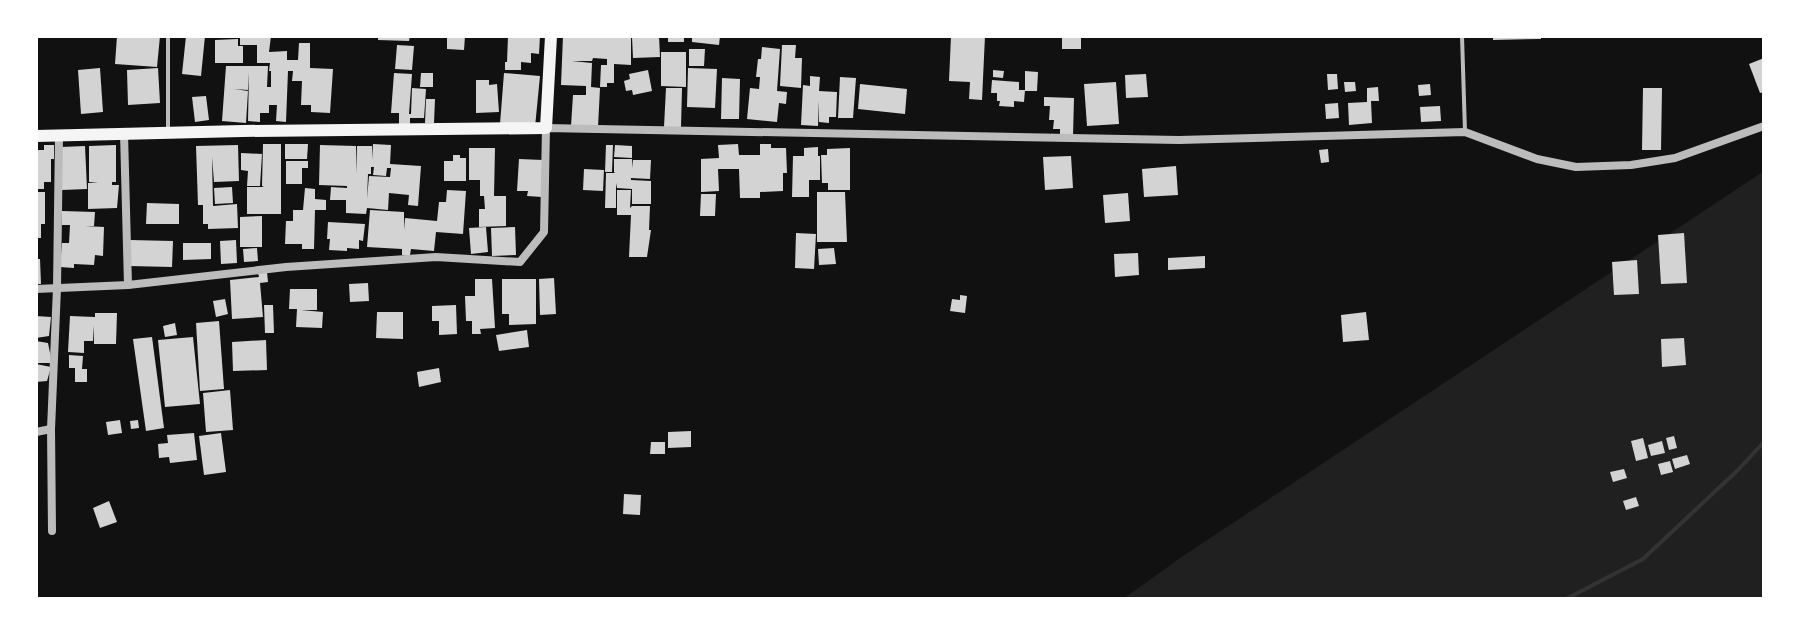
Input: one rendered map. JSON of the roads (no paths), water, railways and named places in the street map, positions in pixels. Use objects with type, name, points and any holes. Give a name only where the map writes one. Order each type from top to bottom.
[{"type":"main road","points":[[36,136],[546,128],[551,36]]},
{"type":"street","points":[[36,289],[128,285],[286,267],[436,257],[520,262],[544,232],[546,128],[1179,140],[1465,132],[1537,159],[1576,167],[1631,165],[1675,158],[1764,126]]},
{"type":"street","points":[[124,133],[128,285]]},
{"type":"street","points":[[52,531],[51,429],[59,136]]},
{"type":"street","points":[[36,432],[51,429]]},
{"type":"lane","points":[[168,36],[168,132]]},
{"type":"lane","points":[[1462,36],[1465,132]]},
{"type":"waterway","points":[[1566,599],[1643,559],[1764,442]]}]
